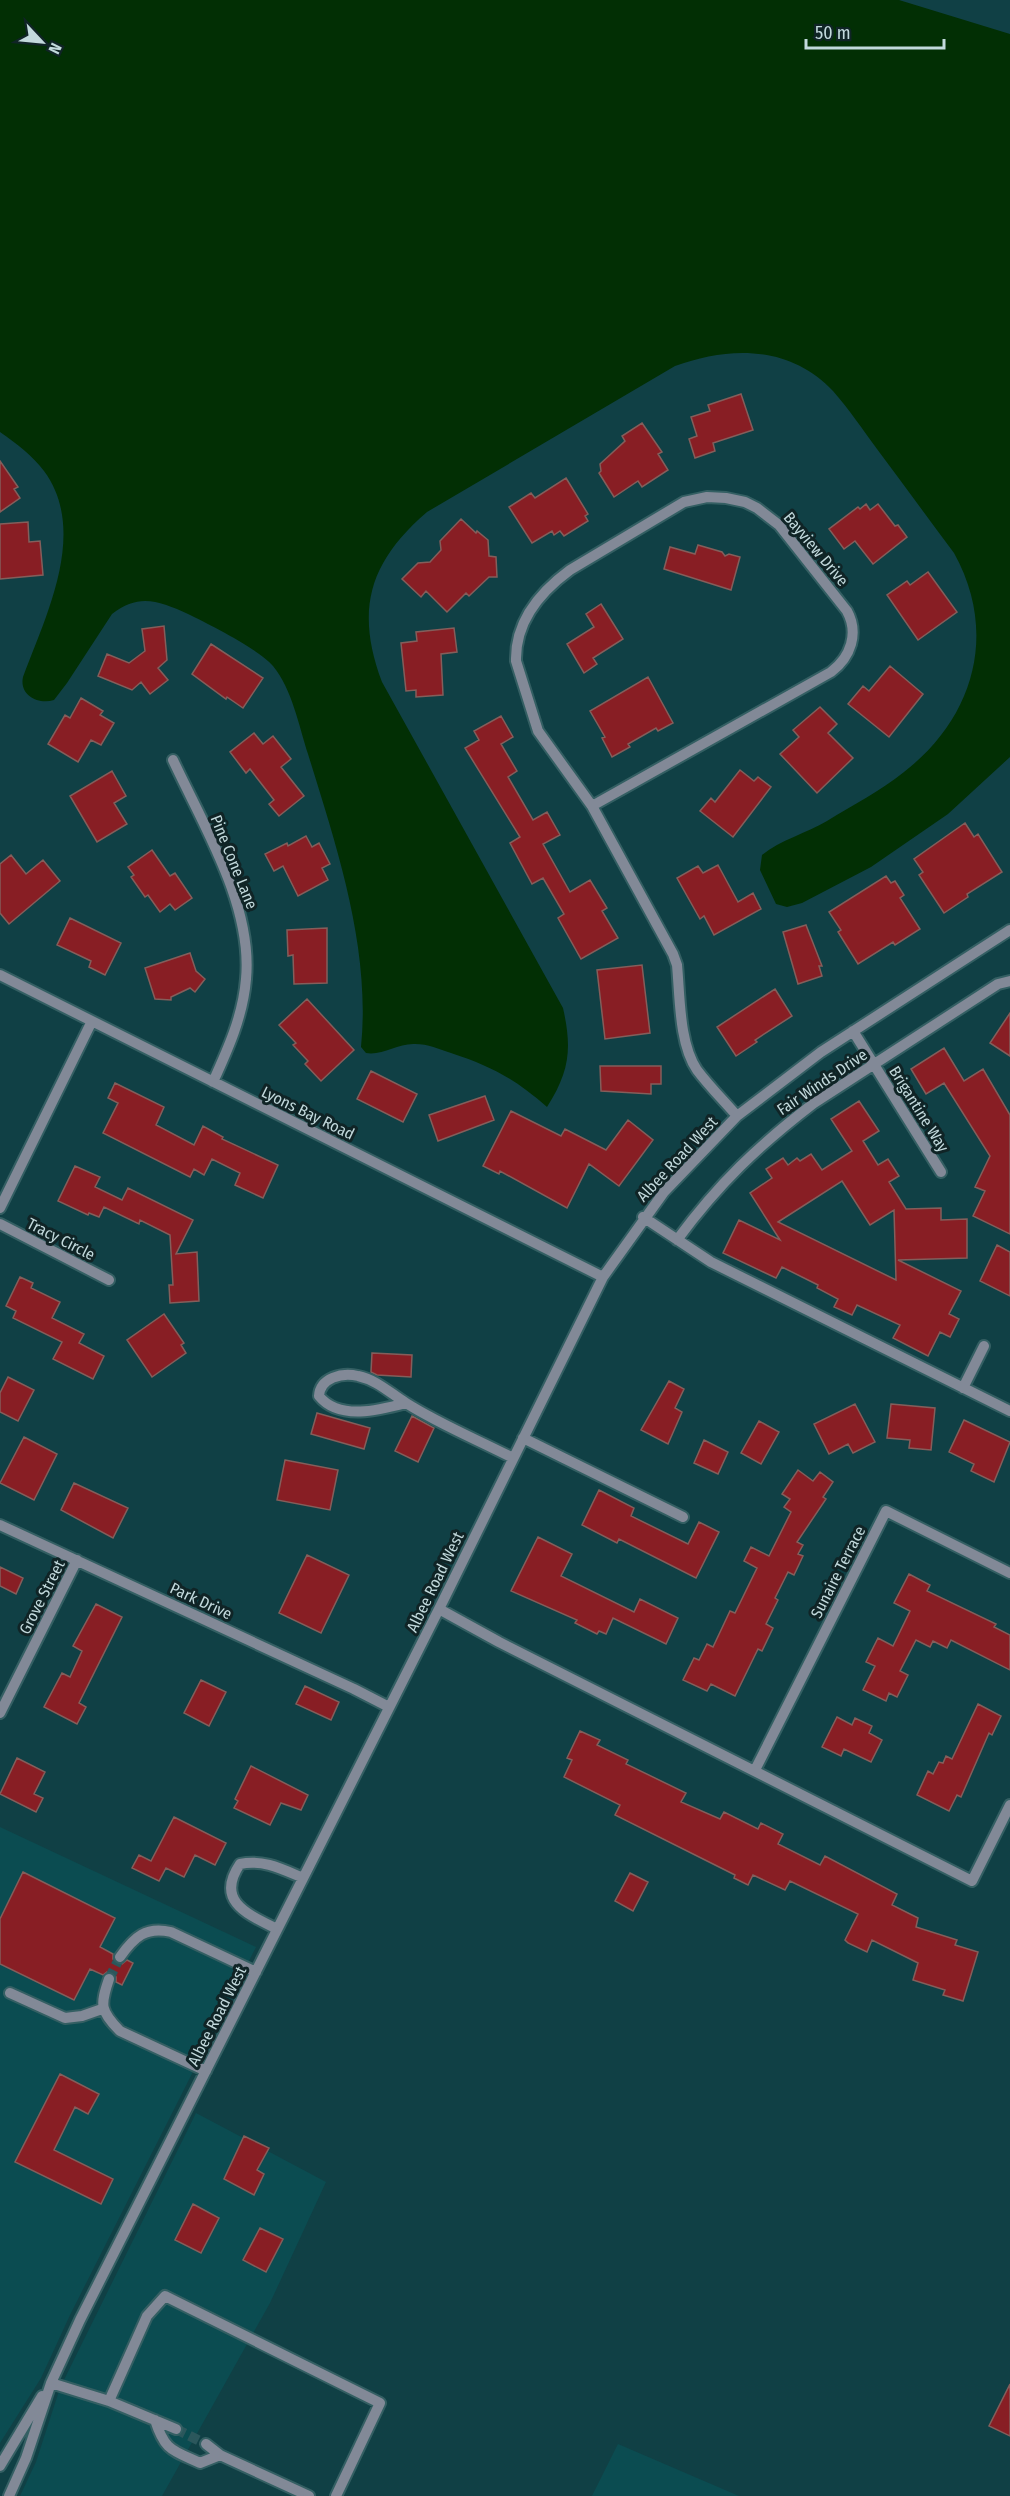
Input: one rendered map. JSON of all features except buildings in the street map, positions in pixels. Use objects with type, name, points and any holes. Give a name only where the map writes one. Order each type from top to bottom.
[{"type":"street","name":"Bayview Drive","points":[[592,806],[831,672],[839,666],[850,650],[853,625],[847,611],[779,525],[757,508],[726,498],[707,497],[684,502],[570,570],[554,582],[532,607],[523,624],[516,652],[516,661],[543,741],[592,806],[673,954],[677,965],[685,1040],[690,1055],[697,1069],[737,1116]]},
{"type":"street","name":"Pine Cone Lane","points":[[173,760],[226,874],[243,927],[247,978],[242,1005],[235,1032],[213,1082]]},
{"type":"street","name":"Albee Road West","points":[[0,2466],[51,2383],[603,1277],[643,1217],[688,1165],[737,1116],[790,1074],[1010,930]]},
{"type":"street","name":"Lyons Bay Road","points":[[0,975],[603,1277]]},
{"type":"street","name":"Fair Winds Drive","points":[[677,1240],[713,1192],[754,1151],[814,1103],[998,984],[1010,981]]},
{"type":"street","points":[[0,1208],[92,1021]]},
{"type":"street","name":"Brigantine Way","points":[[853,1032],[941,1172]]},
{"type":"street","points":[[643,1217],[711,1262],[1010,1411]]},
{"type":"street","name":"Tracy Circle","points":[[0,1224],[109,1280]]},
{"type":"street","points":[[963,1388],[984,1346]]},
{"type":"street","points":[[406,1403],[373,1412],[349,1410],[323,1401],[319,1396],[320,1389],[330,1379],[347,1374],[372,1380],[406,1403],[513,1458]]},
{"type":"street","points":[[523,1438],[682,1517]]},
{"type":"street","name":"Sunaire Terrace","points":[[755,1770],[886,1511],[1010,1573]]},
{"type":"street","name":"Park Drive","points":[[0,1524],[389,1707]]},
{"type":"street","name":"Grove Street","points":[[0,1713],[77,1560]]},
{"type":"street","points":[[439,1609],[972,1881],[1010,1805]]},
{"type":"street","points":[[277,1929],[245,1913],[232,1895],[230,1879],[240,1864],[252,1861],[272,1865],[303,1878]]},
{"type":"street","points":[[120,1957],[139,1935],[159,1930],[171,1932],[256,1972]]},
{"type":"street","points":[[109,1979],[103,1996],[102,2009],[120,2031],[206,2071]]},
{"type":"street","points":[[10,1993],[65,2018],[82,2016],[102,2009]]},
{"type":"street","points":[[109,2401],[147,2316],[165,2296],[380,2403],[336,2496]]},
{"type":"street","name":"Albee Road West","points":[[9,2496],[26,2458],[51,2383]]},
{"type":"street","points":[[51,2383],[109,2401],[176,2429]]},
{"type":"street","points":[[155,2420],[161,2439],[170,2449],[200,2463],[220,2456]]},
{"type":"street","points":[[206,2444],[220,2456],[309,2496]]},
{"type":"shaded area","points":[[0,0],[899,0],[1010,34],[1010,757],[948,814],[871,867],[802,903],[787,907],[776,904],[760,870],[762,855],[777,845],[827,821],[904,772],[928,750],[948,726],[963,699],[972,672],[976,643],[975,613],[967,583],[954,553],[845,405],[816,376],[798,365],[758,354],[716,355],[675,366],[427,512],[407,531],[380,569],[369,610],[369,632],[382,682],[563,1008],[568,1035],[567,1059],[555,1094],[547,1107],[502,1074],[478,1063],[420,1044],[402,1045],[378,1053],[366,1053],[361,1047],[363,1010],[361,973],[349,899],[330,826],[294,708],[280,675],[273,666],[245,645],[197,618],[158,603],[140,601],[122,607],[112,614],[54,700],[36,700],[24,689],[23,677],[59,574],[63,547],[63,520],[57,495],[44,471],[24,450],[0,432]]},
{"type":"shaded area","points":[[0,1827],[256,1947],[70,2315],[41,2378],[0,2443]]},
{"type":"shaded area","points":[[196,2113],[326,2182],[270,2303],[162,2496],[20,2496],[36,2462],[60,2388]]},
{"type":"shaded area","points":[[618,2444],[739,2496],[592,2496]]},
{"type":"tunnel","points":[[109,1979],[120,1957]]},
{"type":"tunnel","points":[[176,2429],[206,2444]]}]
